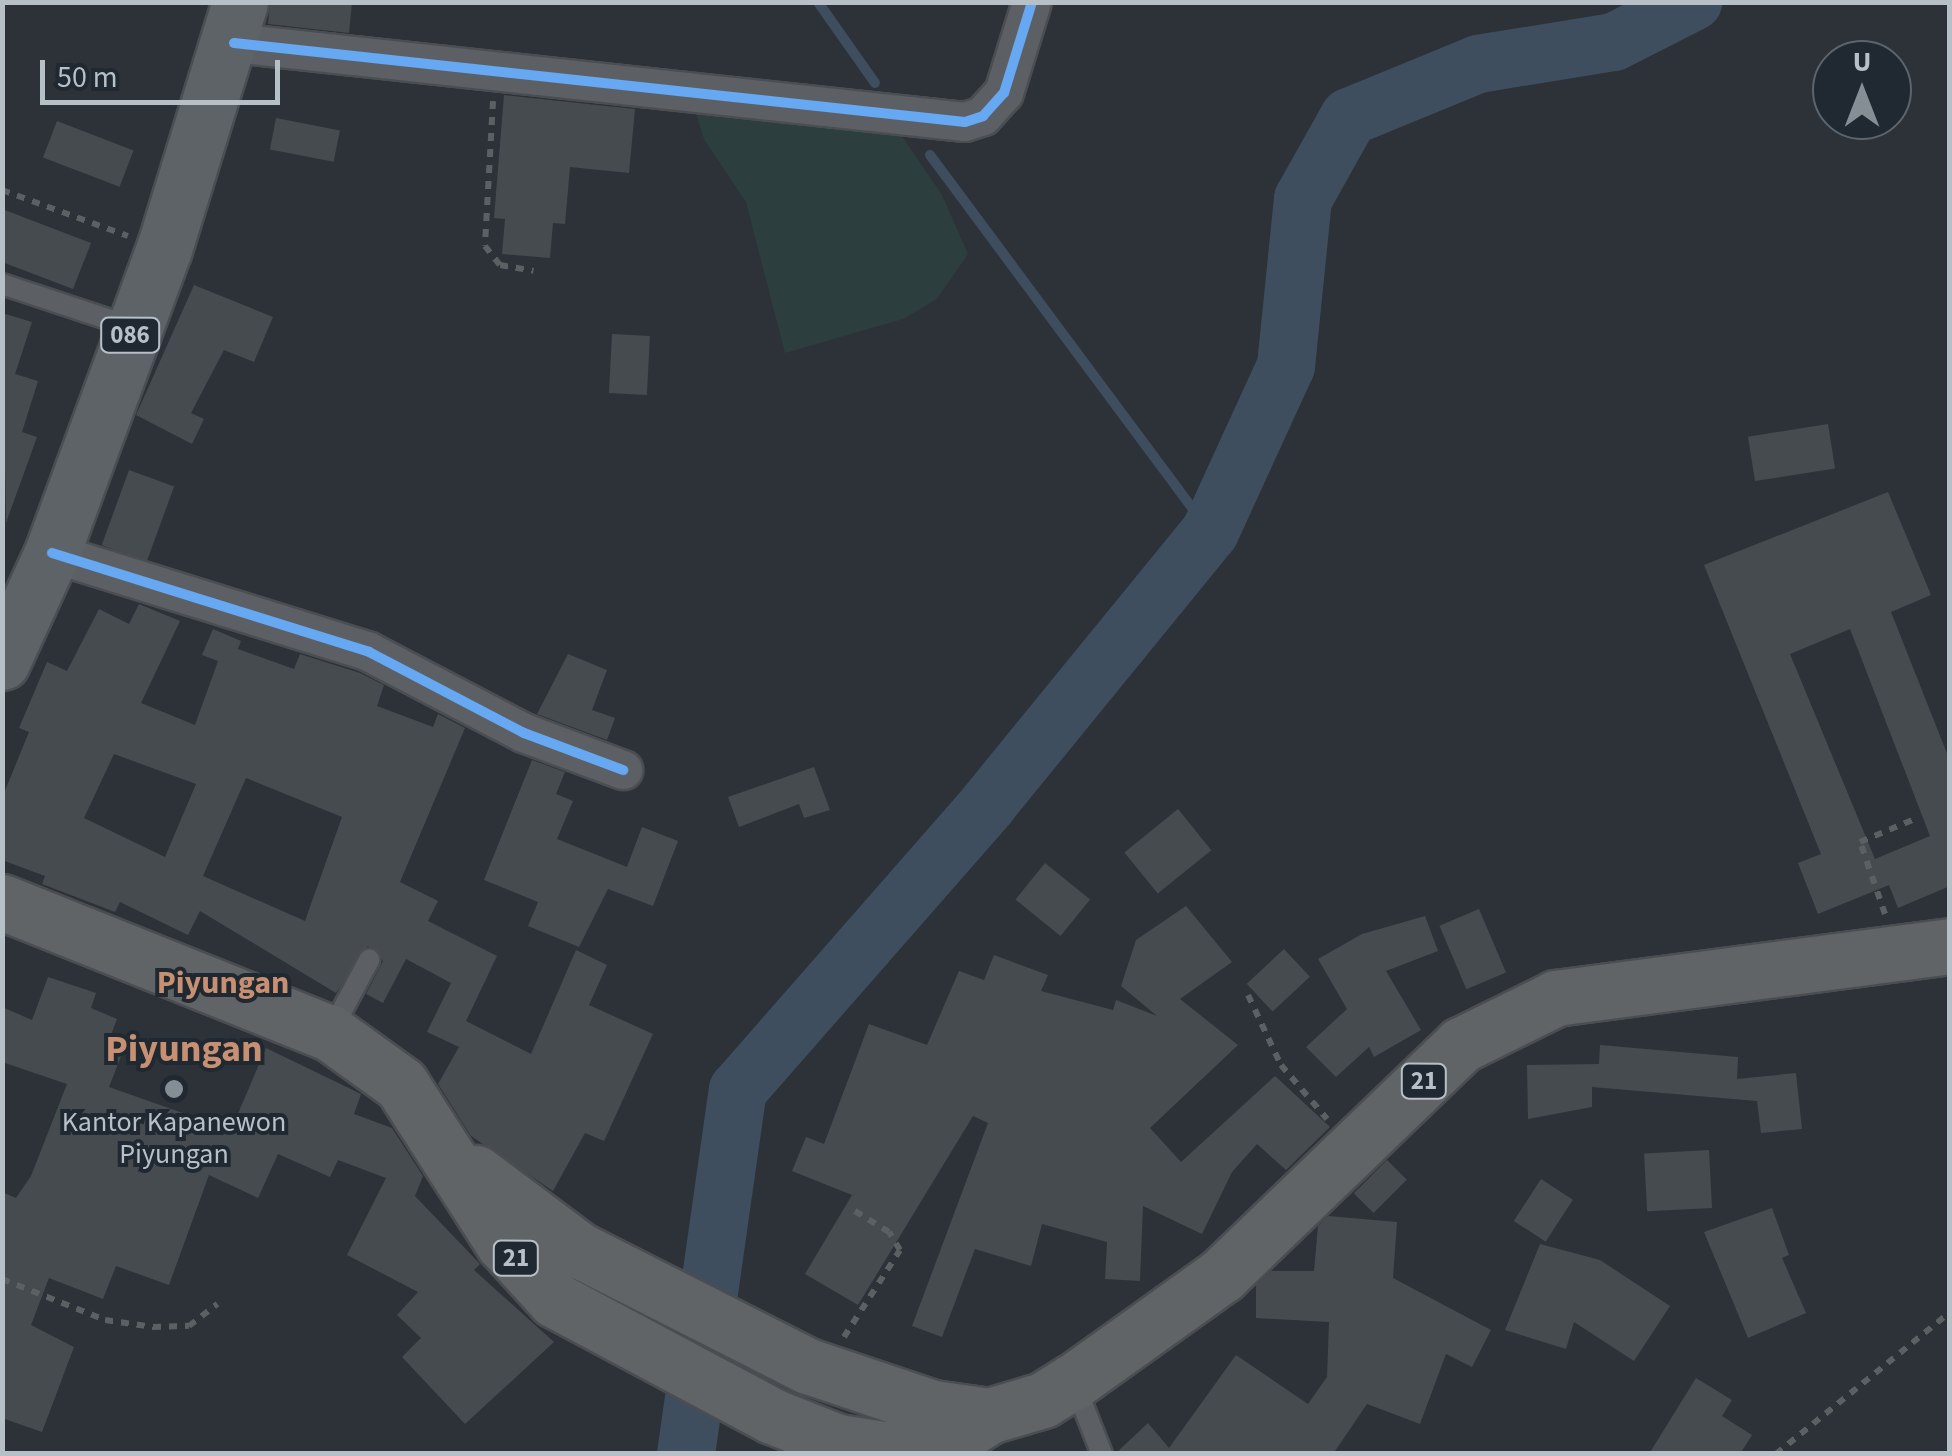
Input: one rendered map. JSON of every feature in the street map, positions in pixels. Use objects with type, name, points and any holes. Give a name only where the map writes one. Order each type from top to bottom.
[{"type":"highway","name":"21","points":[[2,902],[330,1032],[401,1084],[451,1152],[503,1243],[555,1300],[772,1416],[838,1442],[884,1449],[938,1448],[989,1416],[1043,1400],[1074,1381],[1222,1275],[1461,1045],[1556,998],[1925,949]]},
{"type":"highway","name":"21","points":[[451,1152],[579,1250],[815,1369],[933,1408],[989,1416]]},
{"type":"main road","name":"086","points":[[2,662],[52,553],[164,248],[237,22]]},
{"type":"street","points":[[237,22],[494,72],[964,122],[983,116],[1004,94],[1032,2]]},
{"type":"street","points":[[52,553],[369,652],[524,733],[623,770]]},
{"type":"lane","points":[[2,284],[133,328]]},
{"type":"lane","points":[[330,1032],[369,960]]},
{"type":"lane","points":[[1074,1381],[1102,1454]]},
{"type":"path","points":[[494,72],[486,246],[500,265],[533,271]]},
{"type":"path","points":[[2,190],[164,248]]},
{"type":"path","points":[[1915,819],[1860,842],[1925,949]]},
{"type":"path","points":[[1248,995],[1280,1066],[1353,1148]]},
{"type":"path","points":[[815,1369],[900,1250],[889,1232],[850,1208]]},
{"type":"path","points":[[2,1279],[105,1320],[152,1327],[188,1326],[217,1304]]},
{"type":"path","points":[[1776,1454],[1950,1312]]},
{"type":"shaded area","points":[[695,111],[897,129],[942,195],[968,254],[937,299],[903,319],[785,353],[746,202],[704,139]]},
{"type":"building","points":[[270,2],[352,2],[349,33],[268,24]]},
{"type":"building","points":[[504,95],[635,109],[629,173],[570,167],[565,224],[553,223],[550,258],[502,254],[505,219],[494,218]]},
{"type":"building","points":[[276,118],[340,130],[334,162],[270,149]]},
{"type":"building","points":[[57,121],[134,150],[120,187],[43,157]]},
{"type":"building","points":[[2,209],[91,243],[73,289],[2,262]]},
{"type":"building","points":[[194,285],[273,317],[254,362],[224,350],[191,413],[204,419],[192,444],[136,415]]},
{"type":"building","points":[[2,313],[32,322],[15,374],[38,381],[22,432],[37,437],[6,523]]},
{"type":"building","points":[[612,334],[650,336],[647,395],[609,393]]},
{"type":"building","points":[[1828,424],[1835,468],[1755,481],[1748,437]]},
{"type":"building","points":[[129,470],[174,486],[147,562],[102,545]]},
{"type":"building","points":[[1888,492],[1931,595],[1891,612],[1950,761],[1950,886],[1898,908],[1889,885],[1818,914],[1798,863],[1821,854],[1704,565]],"holes":[[[1850,629],[1930,836],[1875,859],[1790,654]]]},
{"type":"building","points":[[139,604],[180,621],[141,703],[195,725],[218,661],[202,655],[213,629],[241,641],[238,649],[294,669],[300,654],[360,673],[384,685],[377,706],[433,727],[438,714],[465,728],[400,882],[438,901],[428,921],[497,956],[466,1021],[531,1054],[576,950],[607,965],[589,1005],[653,1034],[604,1141],[585,1133],[553,1191],[471,1136],[438,1084],[459,1047],[427,1032],[451,983],[406,959],[383,1003],[366,994],[383,961],[368,946],[336,993],[200,911],[188,935],[120,902],[115,912],[42,884],[45,876],[2,860],[2,798],[29,732],[19,728],[47,662],[67,671],[99,609],[129,624]],"holes":[[[114,754],[196,784],[165,857],[84,818]],[[246,778],[342,817],[305,921],[203,876]]]},
{"type":"building","points":[[568,654],[607,670],[592,710],[615,718],[607,740],[537,714]]},
{"type":"building","points":[[532,760],[565,772],[556,794],[573,801],[557,839],[627,867],[642,827],[678,841],[653,906],[608,889],[579,947],[528,926],[538,902],[484,880]]},
{"type":"building","points":[[814,767],[830,810],[804,818],[799,804],[739,827],[728,797]]},
{"type":"building","points":[[1178,809],[1211,850],[1158,894],[1124,852]]},
{"type":"building","points":[[1045,863],[1090,900],[1060,936],[1015,900]]},
{"type":"building","points":[[1186,906],[1232,962],[1180,999],[1238,1045],[1150,1128],[1181,1162],[1275,1076],[1330,1127],[1286,1170],[1257,1144],[1232,1172],[1202,1234],[1143,1206],[1140,1281],[1105,1279],[1107,1242],[1042,1224],[1031,1266],[975,1249],[942,1337],[912,1326],[988,1123],[973,1116],[858,1305],[805,1274],[852,1195],[792,1171],[806,1137],[824,1144],[869,1024],[927,1045],[959,971],[984,980],[994,955],[1048,975],[1041,991],[1113,1010],[1116,1000],[1157,1016],[1121,986],[1136,940]]},
{"type":"building","points":[[1479,909],[1506,973],[1466,989],[1439,926]]},
{"type":"building","points":[[1425,916],[1438,951],[1386,971],[1421,1030],[1374,1057],[1369,1047],[1336,1077],[1306,1047],[1347,1009],[1318,959],[1362,934]]},
{"type":"building","points":[[1284,949],[1310,977],[1273,1012],[1247,984]]},
{"type":"building","points":[[48,977],[96,993],[91,1008],[117,1019],[111,1035],[127,1041],[109,1087],[231,1130],[266,1048],[361,1094],[354,1114],[392,1128],[423,1176],[415,1196],[480,1264],[474,1270],[554,1342],[465,1424],[402,1357],[421,1338],[397,1315],[418,1292],[347,1255],[386,1178],[338,1160],[330,1177],[278,1154],[258,1198],[209,1175],[169,1285],[116,1266],[103,1299],[49,1278],[31,1325],[74,1347],[42,1432],[2,1418],[2,1192],[16,1198],[31,1176],[67,1084],[2,1062],[2,1007],[32,1020]]},
{"type":"building","points":[[1600,1045],[1738,1057],[1737,1079],[1796,1073],[1802,1129],[1761,1133],[1757,1101],[1592,1087],[1592,1107],[1528,1119],[1527,1065],[1599,1064]]},
{"type":"building","points":[[1709,1150],[1712,1208],[1647,1211],[1644,1153]]},
{"type":"building","points":[[1387,1160],[1407,1180],[1374,1213],[1354,1193]]},
{"type":"building","points":[[1541,1179],[1573,1200],[1546,1242],[1514,1221]]},
{"type":"building","points":[[1772,1208],[1789,1255],[1782,1258],[1806,1313],[1748,1338],[1704,1232]]},
{"type":"building","points":[[1328,1216],[1397,1222],[1393,1278],[1491,1330],[1472,1367],[1446,1354],[1420,1424],[1367,1404],[1333,1454],[1115,1454],[1148,1423],[1169,1448],[1236,1355],[1308,1404],[1327,1377],[1329,1322],[1256,1318],[1256,1285],[1271,1271],[1314,1271],[1318,1226]]},
{"type":"building","points":[[1540,1244],[1600,1260],[1670,1306],[1634,1361],[1574,1322],[1566,1349],[1505,1330]]},
{"type":"building","points":[[1696,1378],[1732,1400],[1722,1416],[1752,1435],[1740,1454],[1649,1454]]},
{"type":"waterway","points":[[818,2],[875,83]]},
{"type":"waterway","points":[[686,1454],[738,1090],[988,804],[1210,532],[1286,366],[1303,199],[1349,117],[1478,64],[1614,42],[1693,2]]},
{"type":"waterway","points":[[930,155],[1210,532]]},
{"type":"cycle path","points":[[234,43],[965,122],[983,116],[1004,93],[1032,2]]},
{"type":"cycle path","points":[[52,553],[369,652],[524,733],[623,770]]},
{"type":"place","name":"Kantor Kapanewon Piyungan","points":[[174,1089]]},
{"type":"district","name":"Piyungan","points":[[223,983]]},
{"type":"district","name":"Piyungan","points":[[184,1050]]}]
